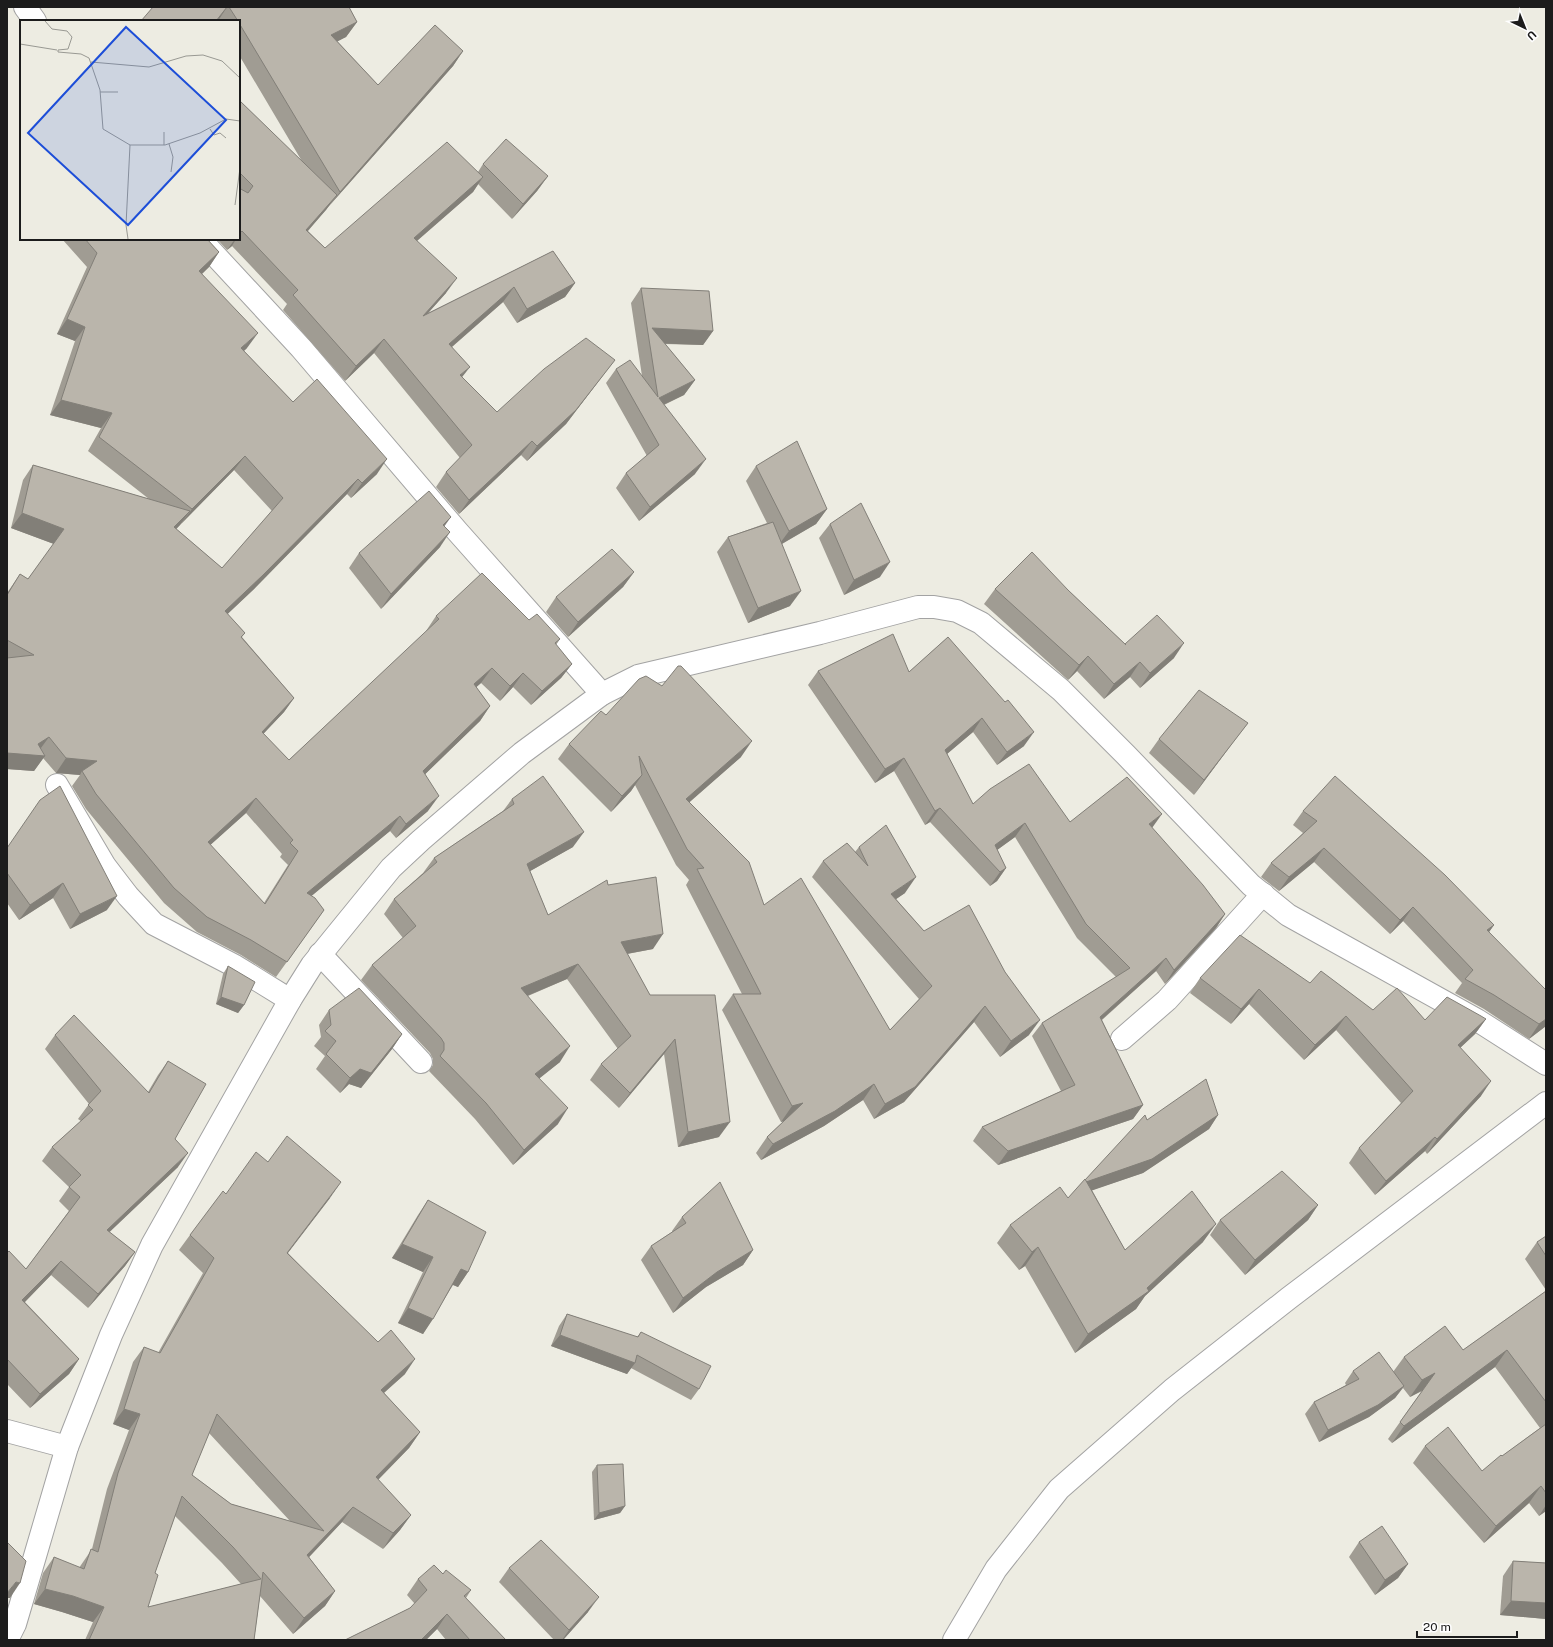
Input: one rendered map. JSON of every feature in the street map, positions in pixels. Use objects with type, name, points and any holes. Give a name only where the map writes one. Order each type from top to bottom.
[{"type":"street","points":[[25,7],[34,20]]},
{"type":"street","points":[[201,240],[301,348],[457,532],[602,694]]},
{"type":"street","points":[[7,1640],[15,1624],[67,1447],[111,1335],[152,1245],[290,1000],[320,954],[391,868],[421,840],[522,753],[602,694],[638,676],[820,633],[918,607],[934,607],[957,611],[981,623],[1061,690],[1132,760],[1251,884],[1288,915],[1477,1020],[1546,1064]]},
{"type":"street","points":[[57,785],[105,866],[128,896],[154,924],[234,966],[290,1000]]},
{"type":"street","points":[[1122,1039],[1167,1000],[1262,894]]},
{"type":"street","points":[[320,954],[421,1062]]},
{"type":"street","points":[[954,1640],[996,1569],[1058,1488],[1172,1390],[1295,1294],[1546,1103]]},
{"type":"street","points":[[7,1431],[67,1447]]},
{"type":"building","points":[[153,7],[227,7],[217,20],[142,20]]},
{"type":"building","points":[[229,7],[349,7],[357,22],[331,35],[378,85],[435,25],[463,51],[340,192],[240,25],[240,20],[237,20]]},
{"type":"building","points":[[240,101],[337,195],[306,230],[325,248],[447,142],[483,177],[414,238],[457,278],[423,316],[553,251],[575,283],[527,309],[514,287],[449,344],[470,367],[460,375],[497,412],[544,369],[586,338],[615,360],[576,410],[537,446],[532,441],[469,500],[446,472],[472,445],[384,339],[356,366],[293,295],[298,290],[242,231],[240,233],[240,189],[248,193],[253,186],[240,173]]},
{"type":"building","points":[[506,139],[548,176],[523,204],[483,164]]},
{"type":"building","points":[[86,240],[208,240],[219,252],[199,271],[258,333],[241,348],[293,402],[317,379],[387,459],[362,483],[358,479],[263,575],[225,611],[245,633],[241,637],[294,698],[262,732],[289,760],[439,619],[436,616],[482,573],[529,620],[537,614],[560,639],[555,643],[572,664],[542,691],[523,673],[510,686],[492,668],[474,684],[490,706],[423,771],[439,796],[406,824],[400,816],[307,893],[315,898],[324,910],[287,962],[251,940],[207,917],[174,888],[96,794],[82,771],[97,761],[66,758],[49,737],[38,744],[45,756],[7,753],[7,658],[34,655],[7,640],[7,595],[20,574],[28,579],[64,529],[22,513],[33,465],[190,511],[174,527],[222,568],[283,498],[245,456],[192,509],[99,437],[112,413],[61,400],[85,327],[67,319],[97,253]],"holes":[[[256,798],[293,840],[290,843],[298,851],[265,904],[208,842]]]},
{"type":"building","points":[[641,288],[709,291],[713,331],[652,328],[695,380],[659,398],[706,459],[650,507],[626,473],[659,445],[616,369],[630,360],[658,397]]},
{"type":"building","points":[[797,441],[827,509],[789,531],[756,466]]},
{"type":"building","points":[[429,491],[451,517],[443,525],[450,532],[391,594],[359,553]]},
{"type":"building","points":[[861,503],[890,562],[854,580],[830,524]]},
{"type":"building","points":[[773,522],[801,591],[758,608],[728,537]]},
{"type":"building","points":[[612,549],[634,572],[578,622],[556,597]]},
{"type":"building","points":[[1032,552],[1068,590],[1126,645],[1125,644],[1157,615],[1184,643],[1150,673],[1140,662],[1114,684],[1088,656],[1079,665],[995,589]]},
{"type":"building","points":[[893,634],[909,672],[948,637],[1005,702],[1008,700],[1034,732],[1007,752],[982,718],[945,750],[973,804],[990,789],[1029,764],[1070,822],[1127,777],[1162,814],[1149,824],[1203,885],[1225,914],[1174,970],[1166,958],[1100,1017],[1143,1105],[1008,1151],[982,1127],[1075,1085],[1042,1023],[1130,968],[1086,924],[1025,823],[995,845],[1006,868],[1000,872],[940,808],[935,811],[904,758],[885,769],[818,671]]},
{"type":"building","points":[[678,666],[681,666],[752,741],[686,799],[749,862],[764,905],[801,878],[890,1030],[932,986],[823,861],[847,843],[868,866],[859,847],[886,825],[916,877],[891,894],[924,931],[969,905],[1005,972],[1040,1020],[1011,1041],[985,1006],[915,1087],[885,1104],[874,1084],[835,1111],[773,1144],[767,1137],[803,1103],[792,1106],[733,994],[761,994],[697,869],[704,868],[687,849],[639,756],[642,775],[622,796],[569,744],[601,711],[606,715],[639,679],[646,676],[662,686]]},
{"type":"building","points":[[1199,690],[1248,723],[1204,780],[1159,739]]},
{"type":"building","points":[[543,776],[584,832],[527,864],[548,915],[607,880],[608,885],[656,877],[663,934],[621,942],[650,995],[715,995],[730,1122],[688,1132],[675,1039],[630,1093],[601,1064],[631,1036],[578,964],[521,988],[570,1046],[535,1074],[568,1108],[524,1150],[486,1103],[440,1056],[444,1050],[444,1043],[441,1038],[372,965],[416,926],[394,899],[437,862],[434,858],[514,804],[512,799]]},
{"type":"building","points":[[1335,776],[1445,875],[1494,925],[1487,930],[1546,990],[1546,1019],[1539,1024],[1494,995],[1465,979],[1473,970],[1413,907],[1400,920],[1324,848],[1289,877],[1271,863],[1317,821],[1303,811]]},
{"type":"building","points":[[60,786],[117,896],[80,914],[63,883],[30,905],[7,873],[7,848],[40,800]]},
{"type":"building","points":[[1240,935],[1310,983],[1321,971],[1373,1010],[1397,988],[1425,1020],[1447,997],[1481,1016],[1486,1019],[1458,1045],[1491,1081],[1437,1139],[1435,1137],[1386,1181],[1359,1148],[1413,1091],[1346,1016],[1315,1045],[1259,989],[1241,1009],[1200,978]]},
{"type":"building","points":[[228,966],[255,982],[244,1005],[221,997]]},
{"type":"building","points":[[359,988],[402,1034],[371,1073],[360,1069],[350,1078],[326,1054],[336,1041],[325,1031],[331,1025],[329,1010]]},
{"type":"building","points":[[74,1015],[149,1093],[168,1061],[206,1084],[175,1139],[188,1153],[107,1230],[135,1252],[98,1294],[61,1261],[22,1300],[79,1359],[40,1394],[7,1359],[7,1253],[9,1251],[26,1269],[80,1197],[69,1187],[81,1175],[52,1147],[93,1110],[88,1105],[101,1091],[55,1035]]},
{"type":"building","points":[[1206,1079],[1218,1115],[1152,1159],[1086,1182],[1085,1180],[1145,1115],[1147,1120]]},
{"type":"building","points":[[287,1136],[341,1182],[287,1253],[378,1342],[391,1330],[415,1359],[381,1390],[420,1432],[376,1477],[411,1515],[393,1533],[353,1507],[307,1555],[335,1591],[304,1618],[263,1572],[254,1640],[89,1640],[104,1607],[73,1596],[45,1589],[54,1557],[84,1569],[91,1549],[98,1552],[118,1473],[140,1414],[124,1409],[144,1347],[160,1353],[214,1258],[190,1235],[223,1191],[226,1194],[256,1152],[268,1162]],"holes":[[[217,1414],[324,1531],[231,1504],[192,1475]],[[182,1496],[233,1547],[261,1579],[148,1607],[158,1575],[155,1573]]]},
{"type":"building","points":[[1282,1171],[1318,1205],[1255,1260],[1220,1220]]},
{"type":"building","points":[[1085,1179],[1125,1250],[1192,1191],[1216,1224],[1147,1288],[1149,1291],[1088,1334],[1038,1247],[1032,1252],[1010,1225],[1060,1187],[1068,1198]]},
{"type":"building","points":[[720,1182],[753,1250],[717,1272],[683,1298],[651,1246],[686,1223],[682,1217]]},
{"type":"building","points":[[428,1200],[486,1232],[468,1272],[461,1269],[433,1319],[408,1308],[433,1257],[402,1244]]},
{"type":"building","points":[[1546,1236],[1546,1256],[1537,1242]]},
{"type":"building","points":[[1546,1291],[1546,1402],[1507,1350],[1404,1426],[1400,1422],[1435,1373],[1422,1380],[1404,1357],[1445,1326],[1463,1350]]},
{"type":"building","points":[[567,1314],[638,1337],[641,1332],[711,1366],[699,1389],[637,1355],[635,1363],[560,1335]]},
{"type":"building","points":[[1379,1352],[1404,1386],[1378,1405],[1328,1430],[1314,1402],[1359,1379],[1353,1371]]},
{"type":"building","points":[[1546,1424],[1546,1493],[1541,1486],[1496,1526],[1425,1446],[1448,1427],[1482,1471],[1501,1455],[1502,1456]]},
{"type":"building","points":[[623,1464],[625,1506],[599,1513],[597,1465]]},
{"type":"building","points":[[1382,1526],[1408,1564],[1385,1580],[1359,1542]]},
{"type":"building","points":[[541,1540],[599,1597],[569,1630],[509,1568]]},
{"type":"building","points":[[7,1542],[26,1561],[20,1583],[16,1582],[7,1593]]},
{"type":"building","points":[[1513,1561],[1546,1563],[1546,1603],[1511,1601]]},
{"type":"building","points":[[434,1565],[443,1574],[446,1570],[471,1590],[464,1596],[506,1640],[470,1640],[447,1614],[421,1640],[345,1640],[410,1608],[427,1590],[418,1579]]}]
